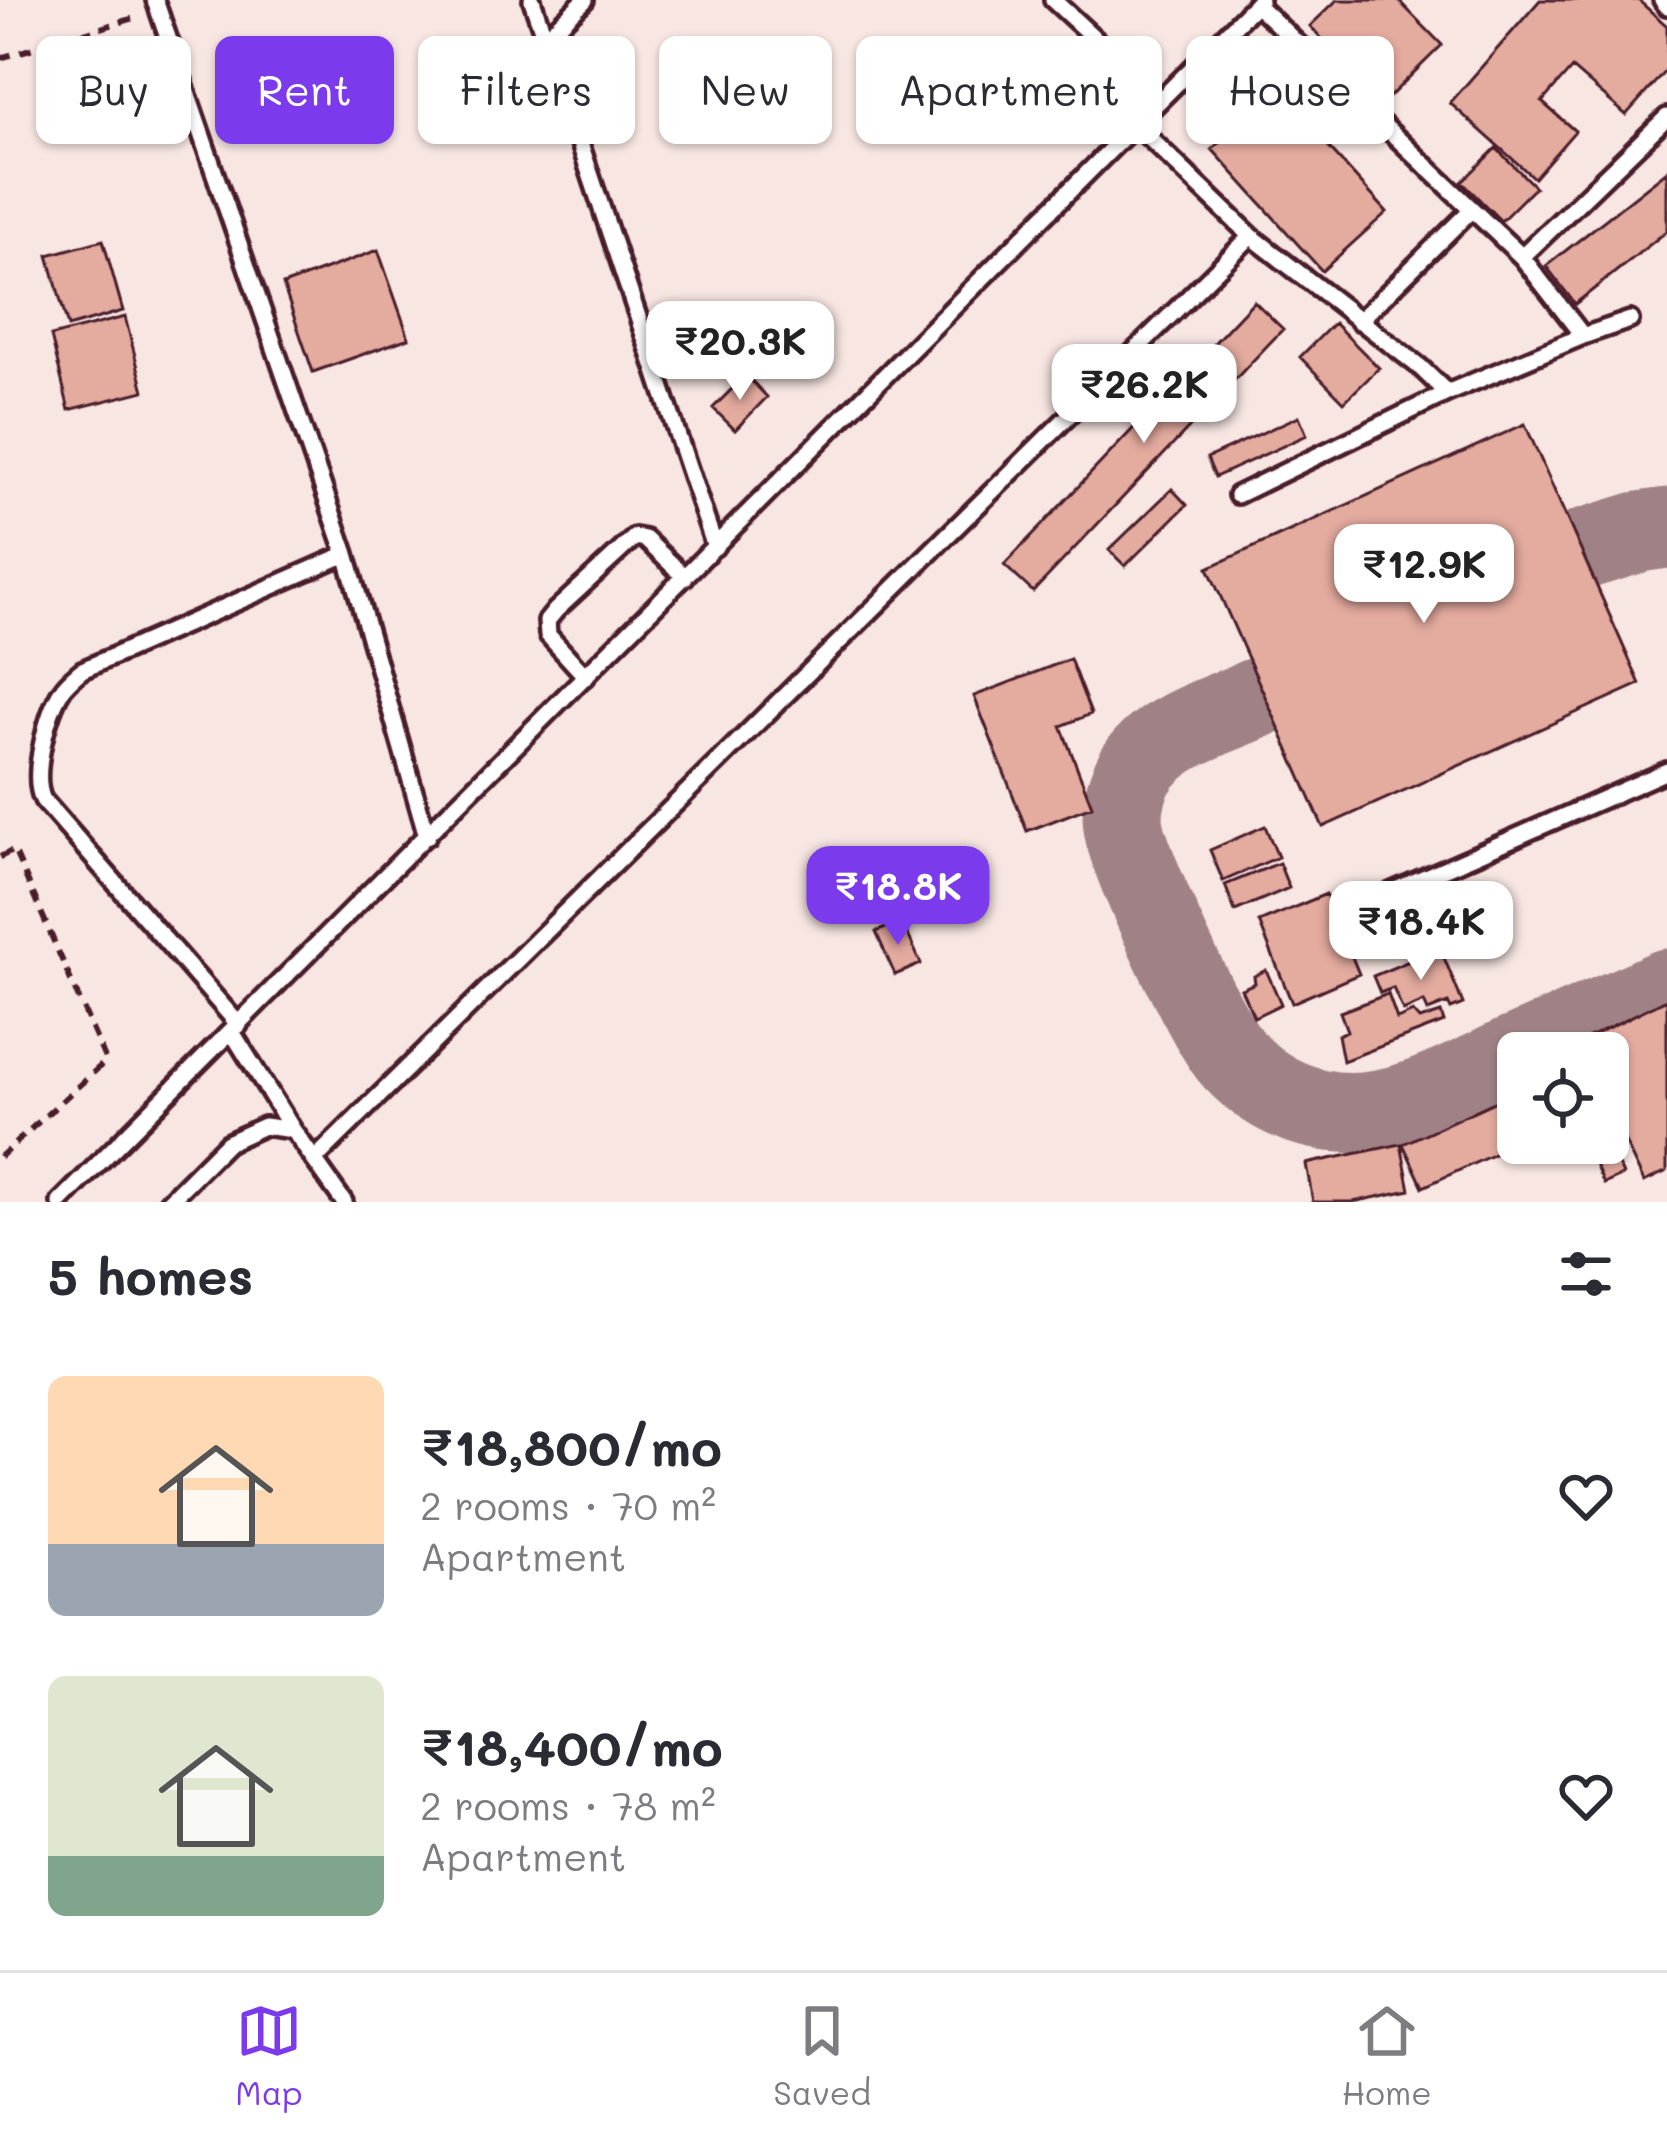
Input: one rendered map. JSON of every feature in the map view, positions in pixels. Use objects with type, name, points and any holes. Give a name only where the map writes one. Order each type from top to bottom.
[{"type":"lane","points":[[532,0],[544,36]]},
{"type":"lane","points":[[547,36],[585,0]]},
{"type":"lane","points":[[1053,0],[1092,36]]},
{"type":"lane","points":[[1162,97],[1258,2],[1470,212],[1522,257],[1583,336]]},
{"type":"lane","points":[[157,5],[346,554],[427,836]]},
{"type":"lane","points":[[1522,257],[1667,117]]},
{"type":"lane","points":[[580,144],[715,548]]},
{"type":"lane","points":[[60,1202],[1120,144]]},
{"type":"lane","points":[[1155,144],[1251,236],[1447,393]]},
{"type":"lane","points":[[1359,321],[1470,212]]},
{"type":"lane","points":[[314,1160],[1251,236]]},
{"type":"lane","points":[[1237,495],[1447,393],[1630,320]]},
{"type":"lane","points":[[586,677],[548,634],[547,621],[556,610],[634,537],[645,539],[685,577]]},
{"type":"lane","points":[[344,1202],[292,1130],[236,1028],[43,800],[37,771],[56,702],[64,686],[82,670],[346,554]]},
{"type":"lane","points":[[1384,895],[1667,771]]},
{"type":"lane","points":[[168,1202],[227,1143],[264,1126],[292,1130]]},
{"type":"path","points":[[0,58],[157,5]]},
{"type":"path","points":[[0,857],[14,850],[106,1060],[0,1157]]},
{"type":"building","points":[[1337,0],[1398,0],[1442,45],[1394,92],[1394,36],[1319,36],[1310,26]]},
{"type":"building","points":[[1540,0],[1638,0],[1667,26],[1667,69],[1626,115],[1572,68],[1542,102],[1575,131],[1534,178],[1450,103]]},
{"type":"building","points":[[1218,144],[1326,144],[1387,212],[1322,271],[1212,149]]},
{"type":"building","points":[[1496,148],[1535,187],[1501,221],[1462,182]]},
{"type":"building","points":[[1667,171],[1667,231],[1575,304],[1546,266]]},
{"type":"building","points":[[103,240],[123,311],[68,327],[48,255]]},
{"type":"building","points":[[378,250],[409,338],[313,372],[283,285]]},
{"type":"building","points":[[1254,301],[1283,329],[1033,592],[1004,565]]},
{"type":"building","points":[[125,317],[144,391],[69,410],[51,336]]},
{"type":"building","points":[[1334,323],[1379,368],[1344,402],[1300,357]]},
{"type":"building","points":[[746,375],[767,397],[735,430],[713,408]]},
{"type":"building","points":[[1299,416],[1307,435],[1215,477],[1207,458]]},
{"type":"building","points":[[1525,424],[1640,684],[1323,827],[1208,568]]},
{"type":"building","points":[[1172,489],[1187,505],[1125,566],[1109,550]]},
{"type":"building","points":[[1070,659],[1091,714],[1061,726],[1092,806],[1027,831],[974,696]]},
{"type":"building","points":[[1265,826],[1278,857],[1223,881],[1210,850]]},
{"type":"building","points":[[1279,863],[1289,888],[1235,911],[1225,885]]},
{"type":"building","points":[[1326,894],[1359,974],[1292,1003],[1259,922]]},
{"type":"building","points":[[902,921],[921,964],[895,975],[876,932]]},
{"type":"building","points":[[1440,948],[1463,1004],[1451,1009],[1448,1003],[1428,1011],[1424,1002],[1403,1011],[1393,988],[1380,993],[1373,976]]},
{"type":"building","points":[[1266,970],[1281,1004],[1254,1017],[1241,989],[1255,983],[1254,976]]},
{"type":"building","points":[[1388,994],[1397,1019],[1413,1012],[1420,1020],[1441,1013],[1444,1022],[1343,1061],[1338,1035],[1347,1031],[1340,1012]]},
{"type":"building","points":[[1667,999],[1667,1171],[1644,1182],[1629,1151],[1629,1032],[1600,1032]]},
{"type":"building","points":[[1497,1101],[1497,1153],[1423,1187],[1403,1144]]},
{"type":"building","points":[[1401,1144],[1410,1190],[1353,1202],[1313,1202],[1306,1164]]},
{"type":"building","points":[[1595,1164],[1618,1164],[1623,1175],[1604,1184]]},
{"type":"taxiway","points":[[1587,548],[1667,528]]},
{"type":"taxiway","points":[[1257,698],[1189,727],[1157,747],[1134,774],[1123,814],[1129,846],[1154,909],[1221,1043],[1242,1068],[1282,1097],[1344,1112],[1396,1106],[1497,1065]]},
{"type":"taxiway","points":[[1570,1032],[1667,989]]}]
